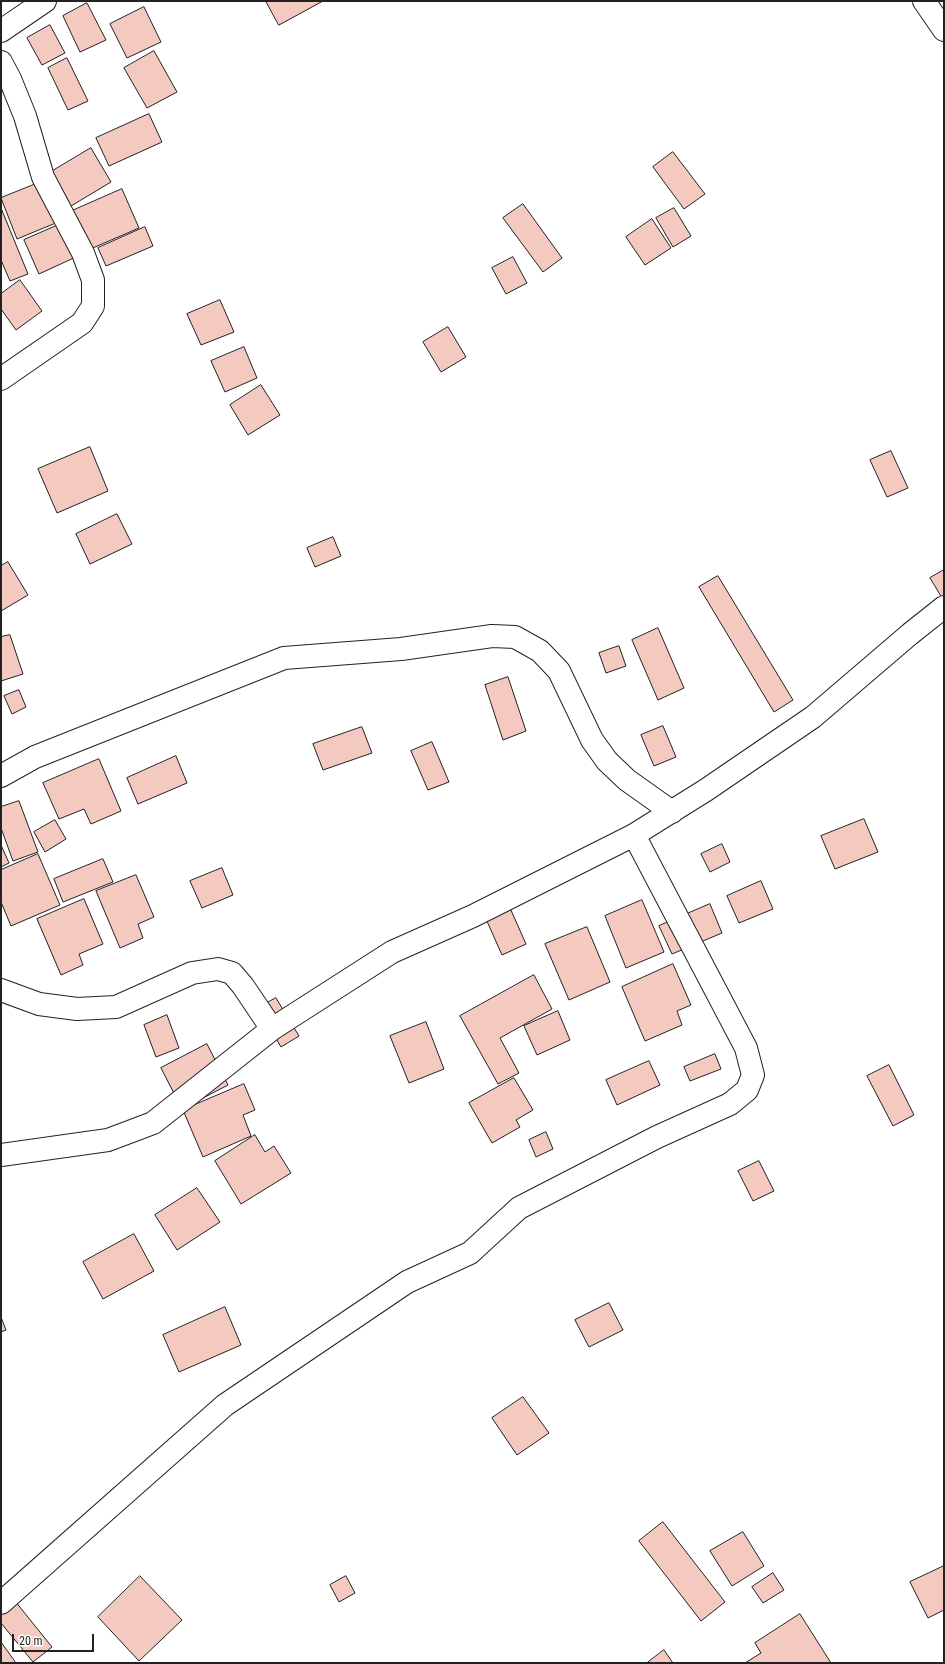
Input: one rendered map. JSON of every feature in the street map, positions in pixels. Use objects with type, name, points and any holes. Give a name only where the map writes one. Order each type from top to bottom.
[{"type":"street","points":[[1,31],[45,1]]},
{"type":"street","points":[[924,1],[944,30]]},
{"type":"street","points":[[1,62],[10,79],[25,116],[43,177],[83,253],[94,280],[93,306],[82,323],[1,379]]},
{"type":"street","points":[[1,1155],[108,1140],[153,1123],[272,1029],[392,952],[472,916],[634,836],[672,812],[813,717],[944,607]]},
{"type":"street","points":[[1,776],[35,757],[284,658],[401,650],[492,636],[515,637],[540,651],[559,671],[592,740],[608,761],[627,780],[672,812]]},
{"type":"street","points":[[1,1603],[226,1405],[407,1282],[470,1252],[519,1208],[657,1137],[730,1104],[746,1090],[753,1075],[746,1048],[634,836]]},
{"type":"street","points":[[1,990],[38,1004],[77,1009],[116,1007],[192,973],[218,969],[232,973],[243,986],[272,1029]]},
{"type":"building","points":[[266,1],[323,1],[279,25]]},
{"type":"building","points":[[87,3],[106,40],[80,52],[63,16]]},
{"type":"building","points":[[144,7],[161,42],[127,58],[110,24]]},
{"type":"building","points":[[50,25],[65,53],[42,65],[27,38]]},
{"type":"building","points":[[154,51],[177,92],[147,108],[124,68]]},
{"type":"building","points":[[67,58],[88,101],[68,110],[48,68]]},
{"type":"building","points":[[149,114],[162,142],[109,166],[96,138]]},
{"type":"building","points":[[91,148],[111,182],[66,209],[46,175]]},
{"type":"building","points":[[673,152],[705,194],[684,209],[653,167]]},
{"type":"building","points":[[46,180],[63,220],[17,239],[1,198]]},
{"type":"building","points":[[122,189],[139,228],[88,250],[72,211]]},
{"type":"building","points":[[523,204],[562,258],[543,272],[503,218]]},
{"type":"building","points":[[1,208],[28,274],[10,281],[1,260]]},
{"type":"building","points":[[674,208],[691,236],[673,247],[656,218]]},
{"type":"building","points":[[652,219],[671,248],[645,265],[626,237]]},
{"type":"building","points":[[63,223],[78,256],[39,274],[24,240]]},
{"type":"building","points":[[145,227],[153,246],[106,266],[98,248]]},
{"type":"building","points":[[513,257],[527,283],[506,294],[492,268]]},
{"type":"building","points":[[20,280],[42,311],[16,330],[1,309],[1,294]]},
{"type":"building","points":[[220,300],[234,332],[201,345],[187,314]]},
{"type":"building","points":[[448,327],[466,357],[441,372],[423,342]]},
{"type":"building","points":[[244,347],[257,378],[225,392],[211,361]]},
{"type":"building","points":[[261,385],[280,415],[248,435],[230,405]]},
{"type":"building","points":[[90,447],[108,491],[57,513],[38,469]]},
{"type":"building","points":[[891,451],[908,488],[887,497],[870,460]]},
{"type":"building","points":[[117,514],[132,544],[90,564],[76,534]]},
{"type":"building","points":[[333,537],[341,556],[315,567],[307,548]]},
{"type":"building","points":[[8,562],[28,595],[1,611],[1,566]]},
{"type":"building","points":[[944,570],[944,601],[930,578]]},
{"type":"building","points":[[718,576],[793,700],[774,712],[699,587]]},
{"type":"building","points":[[658,628],[684,688],[658,700],[632,640]]},
{"type":"building","points":[[10,635],[23,674],[1,681],[1,637]]},
{"type":"building","points":[[619,646],[626,666],[606,673],[599,653]]},
{"type":"building","points":[[508,677],[526,731],[503,740],[485,685]]},
{"type":"building","points":[[19,690],[26,707],[12,714],[4,696]]},
{"type":"building","points":[[663,726],[676,757],[654,766],[641,735]]},
{"type":"building","points":[[362,727],[372,753],[323,770],[313,744]]},
{"type":"building","points":[[432,742],[449,782],[428,790],[411,751]]},
{"type":"building","points":[[176,756],[187,783],[138,804],[127,778]]},
{"type":"building","points":[[99,759],[121,811],[91,824],[84,809],[59,819],[43,783]]},
{"type":"building","points":[[19,801],[38,852],[13,861],[1,828],[1,807]]},
{"type":"building","points":[[864,819],[878,852],[835,869],[821,836]]},
{"type":"building","points":[[55,820],[66,839],[45,852],[34,832]]},
{"type":"building","points":[[722,844],[730,862],[710,872],[701,854]]},
{"type":"building","points":[[1,845],[9,863],[1,867]]},
{"type":"building","points":[[38,854],[60,905],[11,926],[1,902],[1,870]]},
{"type":"building","points":[[103,859],[113,882],[63,902],[54,879]]},
{"type":"building","points":[[222,868],[233,895],[202,908],[190,881]]},
{"type":"building","points":[[136,875],[154,917],[138,924],[143,938],[120,948],[96,891]]},
{"type":"building","points":[[761,881],[773,909],[739,923],[727,896]]},
{"type":"building","points":[[84,899],[103,944],[79,954],[83,965],[61,975],[37,919]]},
{"type":"building","points":[[642,900],[664,952],[626,968],[605,916]]},
{"type":"building","points":[[710,904],[722,933],[672,954],[659,926]]},
{"type":"building","points":[[510,908],[526,944],[502,955],[486,919]]},
{"type":"building","points":[[587,927],[610,982],[569,1000],[545,944]]},
{"type":"building","points":[[673,964],[691,1005],[677,1011],[682,1025],[645,1041],[622,987]]},
{"type":"building","points":[[534,975],[552,1009],[500,1038],[519,1073],[498,1084],[460,1016]]},
{"type":"building","points":[[276,998],[299,1036],[281,1047],[258,1008]]},
{"type":"building","points":[[558,1011],[570,1040],[537,1055],[524,1026]]},
{"type":"building","points":[[167,1015],[179,1048],[156,1057],[144,1025]]},
{"type":"building","points":[[426,1022],[444,1069],[409,1083],[390,1036]]},
{"type":"building","points":[[207,1044],[228,1085],[182,1109],[161,1068]]},
{"type":"building","points":[[715,1054],[721,1069],[690,1081],[684,1067]]},
{"type":"building","points":[[649,1061],[660,1085],[617,1105],[606,1080]]},
{"type":"building","points":[[889,1065],[914,1115],[893,1126],[867,1076]]},
{"type":"building","points":[[514,1078],[533,1110],[516,1120],[520,1127],[492,1143],[469,1103]]},
{"type":"building","points":[[244,1084],[255,1110],[243,1115],[251,1136],[203,1157],[183,1110]]},
{"type":"building","points":[[546,1132],[553,1149],[536,1157],[529,1140]]},
{"type":"building","points":[[255,1135],[265,1152],[274,1146],[291,1173],[241,1204],[215,1161]]},
{"type":"building","points":[[759,1161],[774,1191],[753,1201],[738,1171]]},
{"type":"building","points":[[197,1188],[220,1222],[177,1250],[155,1215]]},
{"type":"building","points":[[134,1234],[154,1271],[103,1299],[83,1262]]},
{"type":"building","points":[[609,1303],[623,1330],[589,1347],[575,1320]]},
{"type":"building","points":[[225,1307],[241,1345],[179,1372],[163,1335]]},
{"type":"building","points":[[1,1317],[6,1330],[1,1332]]},
{"type":"building","points":[[523,1397],[549,1433],[517,1455],[492,1418]]},
{"type":"building","points":[[663,1522],[725,1602],[701,1621],[639,1541]]},
{"type":"building","points":[[743,1532],[764,1566],[732,1586],[710,1551]]},
{"type":"building","points":[[944,1566],[944,1610],[928,1618],[910,1582]]},
{"type":"building","points":[[773,1573],[784,1590],[763,1603],[752,1587]]},
{"type":"building","points":[[140,1576],[182,1620],[139,1661],[98,1617]]},
{"type":"building","points":[[346,1576],[355,1593],[339,1602],[330,1585]]},
{"type":"building","points":[[15,1601],[52,1647],[33,1662],[1,1623],[1,1613]]},
{"type":"building","points":[[800,1614],[831,1663],[745,1663],[761,1653],[755,1643]]},
{"type":"building","points":[[1,1642],[16,1663],[1,1663]]},
{"type":"building","points":[[664,1650],[673,1663],[647,1663]]}]
